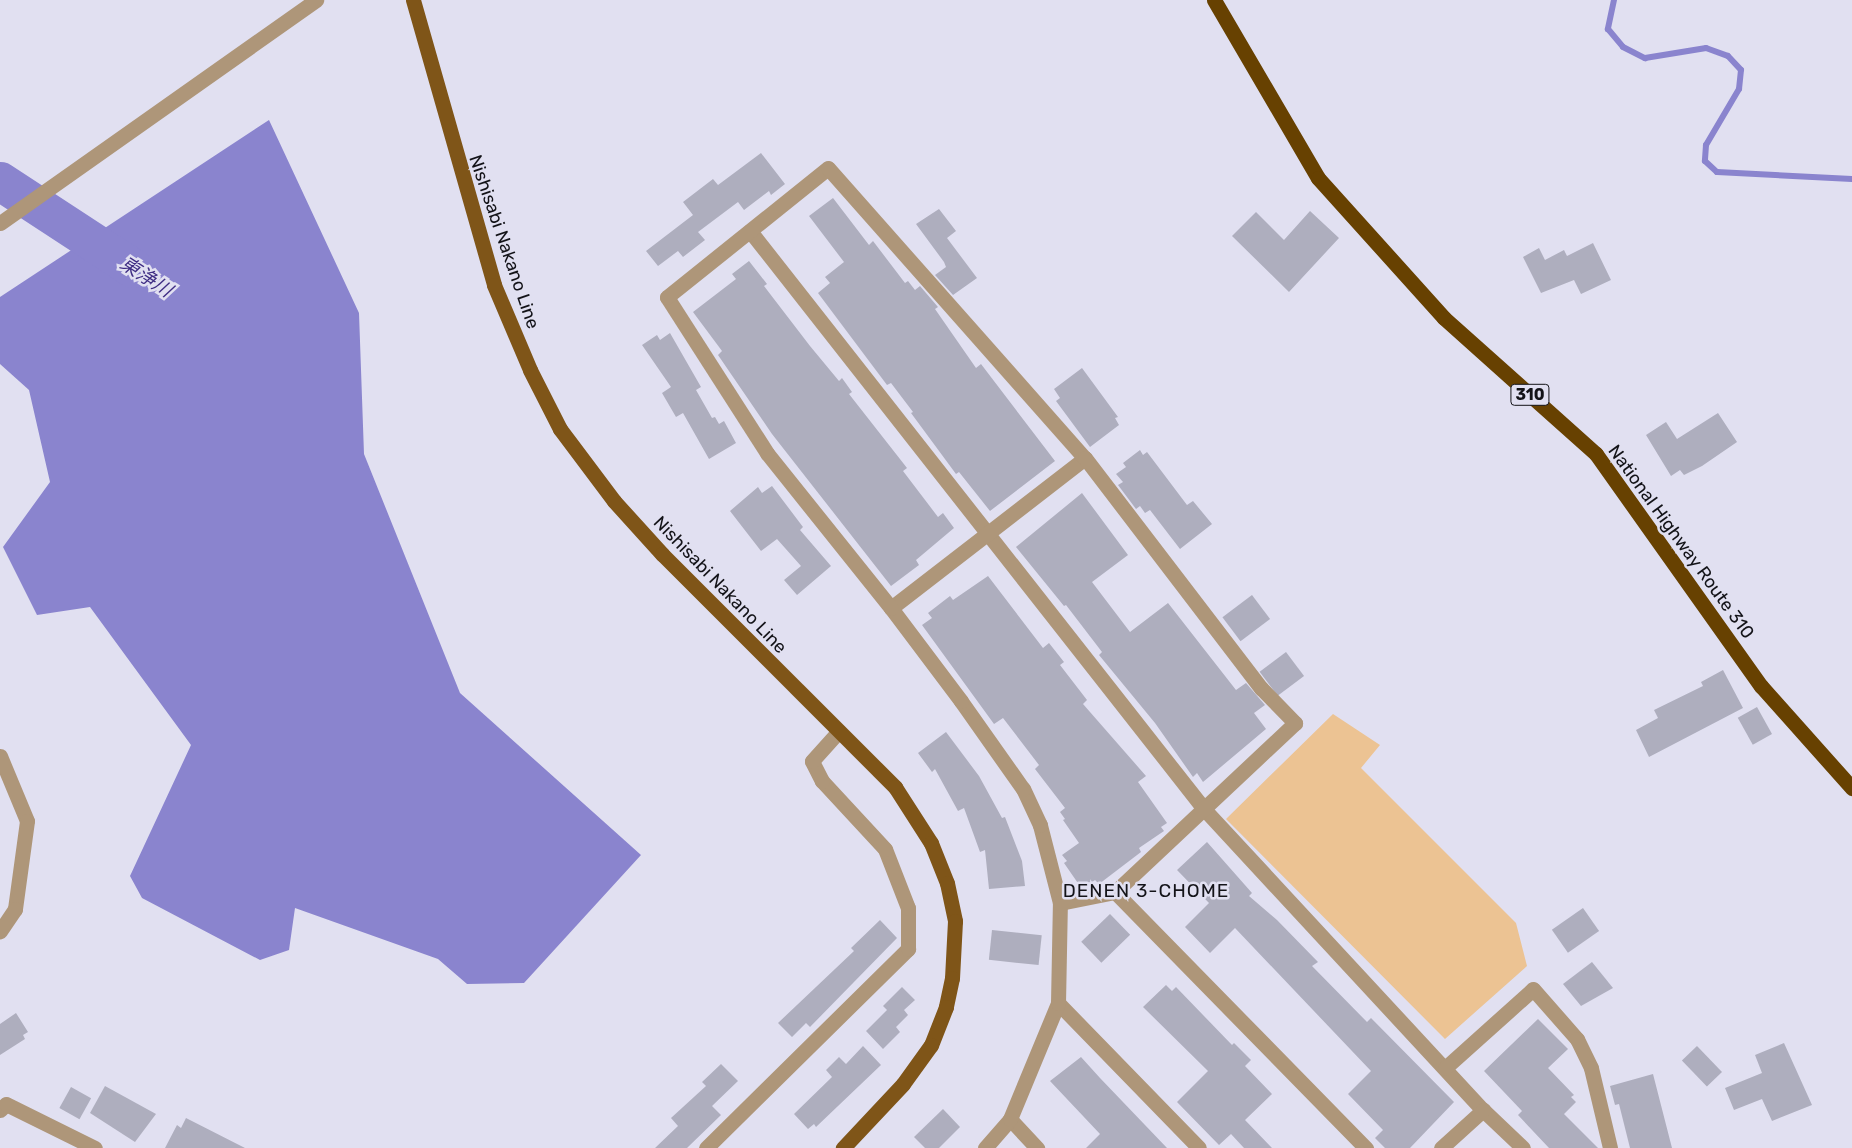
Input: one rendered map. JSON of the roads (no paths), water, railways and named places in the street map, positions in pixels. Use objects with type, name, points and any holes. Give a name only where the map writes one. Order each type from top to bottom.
[{"type":"highway","name":"National Highway Route 310","points":[[1214,0],[1318,178],[1444,318],[1596,454],[1761,686],[1852,788]]},
{"type":"main road","name":"Nishisabi Nakano Line","points":[[413,0],[494,285],[530,370],[560,428],[614,501],[644,534],[894,787],[931,843],[947,883],[956,921],[946,1007],[931,1046],[904,1084],[842,1148]]},
{"type":"street","points":[[0,222],[316,0]]},
{"type":"street","points":[[985,1148],[1010,1119],[1058,1003],[1060,903],[1040,825],[1023,789],[891,608],[766,453],[667,297],[828,168],[1085,458],[1261,688],[1295,723],[1115,892],[1060,903]]},
{"type":"street","points":[[750,231],[1204,809],[1483,1110],[1523,1148]]},
{"type":"street","points":[[891,608],[988,535],[1085,458]]},
{"type":"street","points":[[706,1148],[908,949],[908,908],[885,850],[822,781],[812,761],[839,731]]},
{"type":"street","points":[[0,756],[27,821],[15,909],[0,931]]},
{"type":"street","points":[[1115,892],[1366,1148]]},
{"type":"street","points":[[1445,1068],[1533,989],[1577,1039],[1591,1068],[1610,1148]]},
{"type":"street","points":[[1058,1003],[1199,1148]]},
{"type":"street","points":[[0,1110],[6,1104],[95,1148]]},
{"type":"street","points":[[1441,1148],[1483,1110]]},
{"type":"street","points":[[1010,1119],[1037,1148]]},
{"type":"water","points":[[269,120],[359,313],[364,454],[460,693],[641,855],[524,983],[467,984],[438,959],[295,908],[289,950],[260,960],[142,898],[130,876],[191,745],[90,607],[37,615],[3,547],[50,482],[29,390],[0,364],[0,297]]},
{"type":"waterway","points":[[1614,0],[1608,29],[1623,47],[1645,58],[1706,48],[1728,56],[1741,70],[1739,89],[1706,145],[1705,161],[1717,172],[1852,179]]},
{"type":"waterway","name":"東浄川","points":[[0,181],[133,268]]},
{"type":"district","name":"DENEN 3-CHOME","points":[[1146,891]]}]
